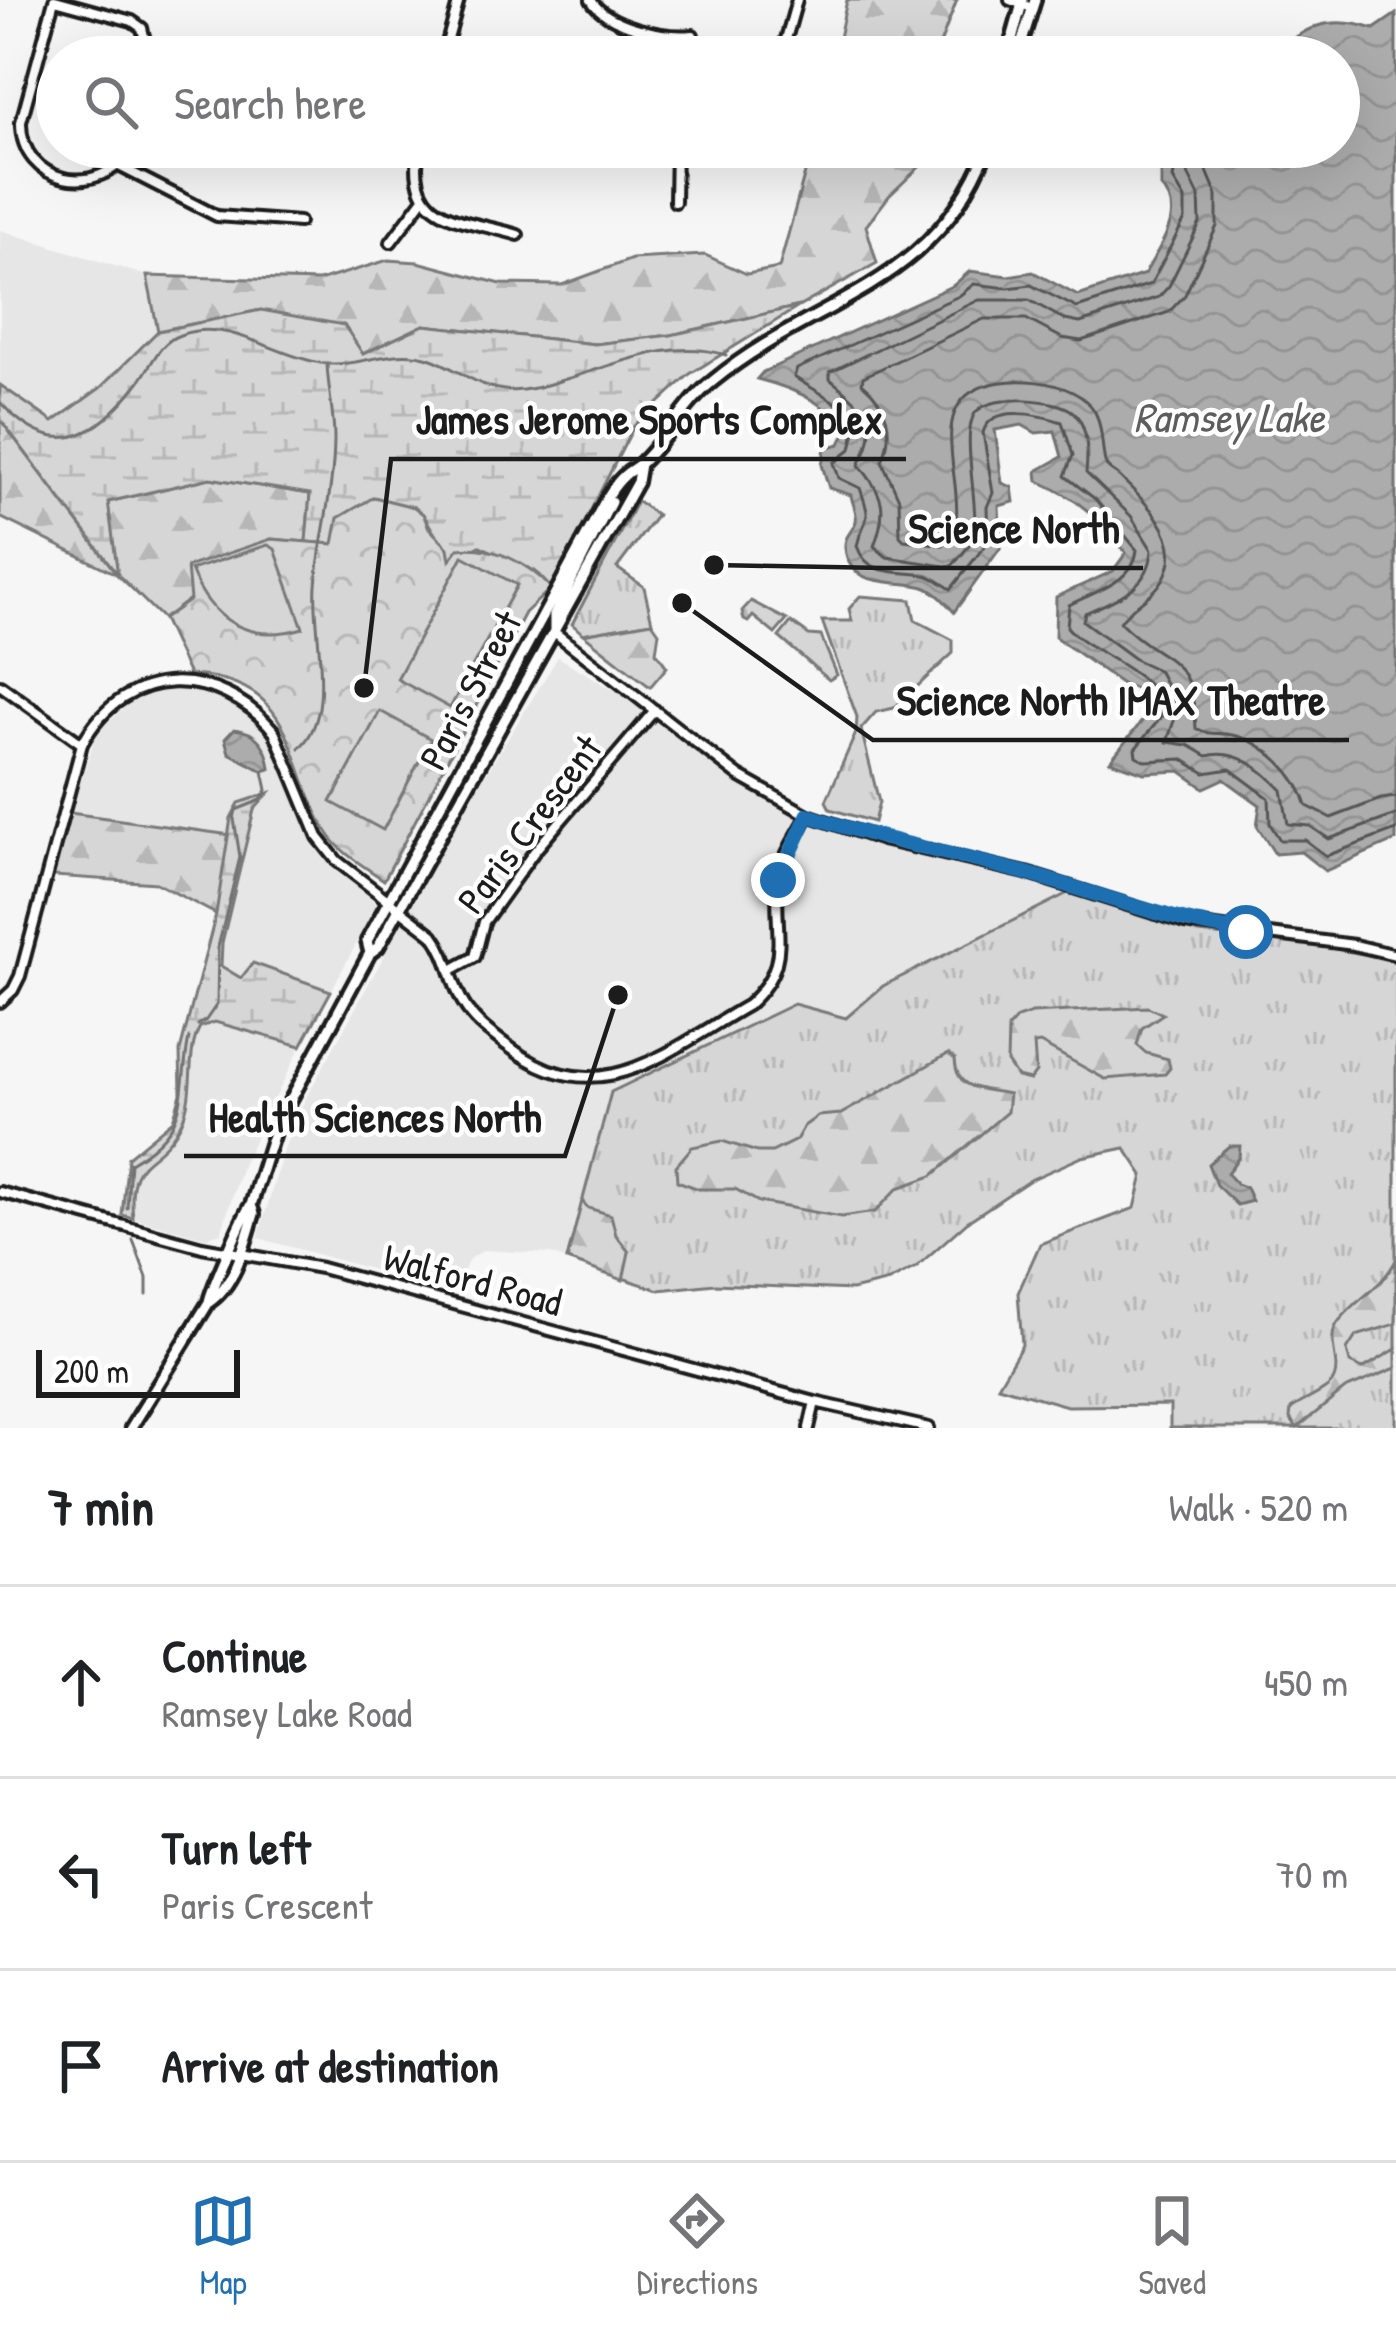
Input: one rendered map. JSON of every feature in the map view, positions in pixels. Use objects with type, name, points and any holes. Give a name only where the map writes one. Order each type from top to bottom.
[{"type":"main road","points":[[1015,36],[1028,3]]},
{"type":"main road","points":[[1021,36],[1028,3]]},
{"type":"main road","name":"Paris Street","points":[[131,1428],[209,1302],[217,1298],[275,1129],[370,953],[378,947],[395,904],[531,638],[623,476],[640,464],[713,381],[861,292],[924,246],[961,202],[978,168]]},
{"type":"main road","name":"Paris Street","points":[[395,904],[554,632],[637,482],[640,464]]},
{"type":"main road","points":[[531,638],[539,632],[554,632],[554,615],[623,476]]},
{"type":"street","points":[[45,36],[55,0],[131,21],[142,28],[144,36]]},
{"type":"street","points":[[450,36],[459,0]]},
{"type":"street","points":[[591,0],[613,18],[672,36]]},
{"type":"street","points":[[787,36],[796,0]]},
{"type":"street","points":[[1010,0],[1028,3]]},
{"type":"street","points":[[684,36],[693,35]]},
{"type":"street","points":[[36,68],[21,122],[21,139],[36,164]]},
{"type":"street","points":[[48,168],[74,177],[101,178],[119,168]]},
{"type":"street","points":[[123,168],[218,216],[299,222]]},
{"type":"street","points":[[417,168],[424,198],[446,218],[518,236]]},
{"type":"street","points":[[675,202],[676,168]]},
{"type":"street","points":[[391,242],[424,198]]},
{"type":"street","points":[[554,632],[739,776],[808,815],[882,840],[1026,873],[1185,922],[1354,945],[1396,956]]},
{"type":"street","name":"Paris Crescent","points":[[82,744],[98,721],[129,696],[150,687],[187,681],[228,691],[247,702],[274,731],[318,837],[337,861],[433,935],[471,1015],[540,1069],[568,1078],[590,1079],[631,1070],[748,1005],[767,986],[779,957],[778,880],[808,815]]},
{"type":"street","points":[[0,685],[82,744],[20,976],[14,990],[0,1002]]},
{"type":"street","name":"Paris Crescent","points":[[453,969],[476,957],[484,922],[534,852],[655,710]]},
{"type":"street","name":"Walford Road","points":[[0,1192],[235,1254],[321,1268],[815,1402],[929,1428]]},
{"type":"street","points":[[809,1428],[815,1402]]},
{"type":"shaded area","points":[[0,230],[147,276],[158,331],[100,388],[53,423],[0,385]]},
{"type":"shaded area","points":[[558,657],[648,710],[737,779],[778,800],[881,842],[1070,892],[883,985],[846,1018],[794,1004],[611,1092],[567,1260],[551,1254],[484,1250],[469,1259],[454,1292],[258,1238],[301,1107],[467,805]]},
{"type":"shaded area","points":[[182,686],[224,695],[258,721],[271,739],[314,840],[377,905],[331,991],[254,963],[241,978],[221,966],[254,810],[267,795],[231,818],[231,835],[70,813],[97,732],[131,702]]},
{"type":"shaded area","points":[[215,1022],[301,1046],[243,1163],[221,1233],[205,1238],[133,1218],[130,1188],[139,1167],[163,1149],[181,1122],[191,1091],[192,1041],[200,1027]]},
{"type":"green space","points":[[847,0],[957,0],[943,36],[839,36]]},
{"type":"green space","points":[[806,168],[918,168],[866,226],[877,263],[800,306],[671,335],[595,344],[424,325],[362,354],[261,310],[158,331],[147,276],[319,281],[388,260],[418,262],[501,284],[562,285],[632,259],[705,255],[747,274],[779,268]]},
{"type":"green space","points":[[800,306],[690,374],[634,426],[551,588],[535,571],[480,546],[451,561],[423,514],[339,518],[334,544],[306,542],[310,494],[210,478],[108,502],[118,575],[0,419],[0,385],[53,422],[100,388],[158,331],[261,310],[344,325],[363,354],[424,325],[595,344],[671,335]]},
{"type":"green space","points":[[0,419],[116,573],[108,502],[210,478],[310,494],[306,542],[271,539],[163,619],[118,575],[0,517]]},
{"type":"green space","points":[[374,497],[414,507],[423,514],[448,548],[450,560],[458,549],[484,549],[520,563],[551,588],[525,613],[384,880],[332,840],[271,708],[252,692],[225,680],[189,675],[163,619],[190,600],[187,567],[271,539],[333,544],[338,518]]},
{"type":"green space","points":[[637,501],[657,515],[617,568],[644,587],[652,622],[583,634],[572,624]]},
{"type":"green space","points":[[268,545],[275,549],[303,628],[266,633],[234,624],[209,603],[191,570]]},
{"type":"green space","points":[[463,556],[517,585],[450,708],[397,679]]},
{"type":"green space","points":[[860,596],[911,600],[915,620],[953,640],[953,653],[894,708],[876,712],[861,729],[879,802],[874,822],[830,809],[826,801],[856,733],[857,717],[822,621],[852,621],[849,609]]},
{"type":"green space","points":[[751,601],[787,620],[775,634],[753,616],[744,620],[742,611]]},
{"type":"green space","points":[[652,622],[659,632],[656,652],[667,667],[650,687],[583,634]]},
{"type":"green space","points":[[791,622],[809,635],[821,636],[837,675],[829,680],[779,637]]},
{"type":"green space","points":[[380,711],[431,739],[383,830],[331,802]]},
{"type":"green space","points":[[269,793],[254,810],[222,943],[221,966],[241,978],[253,963],[331,991],[301,1046],[215,1022],[200,1027],[182,1121],[173,1137],[139,1170],[132,1196],[133,1218],[122,1215],[128,1157],[173,1120],[181,1094],[180,1051],[216,914],[231,818],[239,803]]},
{"type":"green space","points":[[70,813],[231,835],[216,914],[156,883],[53,876]]},
{"type":"green space","points":[[1070,892],[1199,933],[1396,960],[1396,1428],[1170,1428],[1170,1405],[1067,1406],[998,1386],[1022,1345],[1018,1293],[1040,1244],[1135,1208],[1143,1175],[1125,1148],[1082,1157],[1030,1180],[967,1222],[916,1267],[889,1281],[852,1290],[715,1284],[659,1290],[567,1260],[611,1092],[794,1004],[846,1018],[883,986]]},
{"type":"green space","points":[[1148,1007],[1163,1014],[1142,1028],[1137,1045],[1168,1059],[1170,1068],[1165,1074],[1105,1079],[1040,1043],[1034,1044],[1036,1072],[1030,1080],[1017,1077],[1007,1062],[1008,1028],[1017,1018],[1032,1013]]},
{"type":"green space","points":[[948,1054],[966,1083],[1009,1094],[1007,1112],[932,1176],[898,1188],[875,1212],[841,1217],[759,1202],[735,1189],[699,1189],[677,1181],[676,1166],[692,1147],[722,1141],[772,1152],[796,1140],[818,1116],[841,1114]]},
{"type":"green space","points":[[582,1201],[588,1208],[611,1215],[616,1235],[629,1252],[623,1280],[567,1260]]},
{"type":"green space","points":[[1396,1260],[1396,1324],[1356,1336],[1347,1350],[1350,1363],[1362,1369],[1396,1349],[1396,1368],[1345,1389],[1297,1428],[1290,1418],[1291,1409],[1335,1377],[1333,1336],[1339,1321]]},
{"type":"water","name":"Ramsey Lake","points":[[1396,14],[1396,840],[1325,871],[1301,852],[1275,854],[1257,826],[1260,805],[1224,779],[1204,788],[1180,771],[1144,773],[1110,761],[1151,710],[1141,691],[1122,684],[1055,637],[1056,597],[1113,571],[1126,553],[1086,510],[1038,481],[1037,471],[1062,457],[1055,431],[1036,433],[1022,425],[995,430],[1002,483],[1012,487],[1014,502],[999,506],[1001,547],[954,612],[924,587],[876,580],[855,571],[845,548],[856,518],[851,495],[829,488],[822,465],[825,448],[840,444],[845,433],[819,404],[757,379],[763,372],[954,285],[970,271],[1008,276],[1033,272],[1078,296],[1145,274],[1171,219],[1168,197],[1161,187],[1161,168],[1360,168],[1360,36],[1297,36],[1331,23],[1374,29]]},
{"type":"water","points":[[234,729],[260,742],[270,769],[263,771],[229,753],[225,739]]},
{"type":"water","points":[[1229,1146],[1240,1146],[1239,1157],[1227,1173],[1246,1188],[1252,1201],[1237,1205],[1216,1185],[1208,1164]]},
{"type":"waterway","points":[[0,402],[38,432],[56,437],[90,430],[123,402],[167,343],[198,331],[233,334],[321,363],[415,355],[484,385],[512,391],[665,351],[726,355]]},
{"type":"waterway","points":[[299,748],[311,733],[320,694],[316,586],[334,438],[327,364]]},
{"type":"waterway","points":[[198,1025],[217,1004],[218,947],[240,857],[236,810],[261,800],[267,790],[263,771]]},
{"type":"waterway","points":[[127,1208],[130,1163],[164,1136],[179,1110],[189,1038]]},
{"type":"waterway","points":[[133,1240],[147,1278],[147,1295]]},
{"type":"place","name":"Science North","points":[[714,565]]},
{"type":"place","name":"Science North IMAX Theatre","points":[[682,603]]},
{"type":"place","name":"James Jerome Sports Complex","points":[[364,688]]},
{"type":"place","name":"Health Sciences North","points":[[618,995]]},
{"type":"route","points":[[778,880],[808,815],[882,840],[1026,873],[1185,922],[1246,932]]}]
